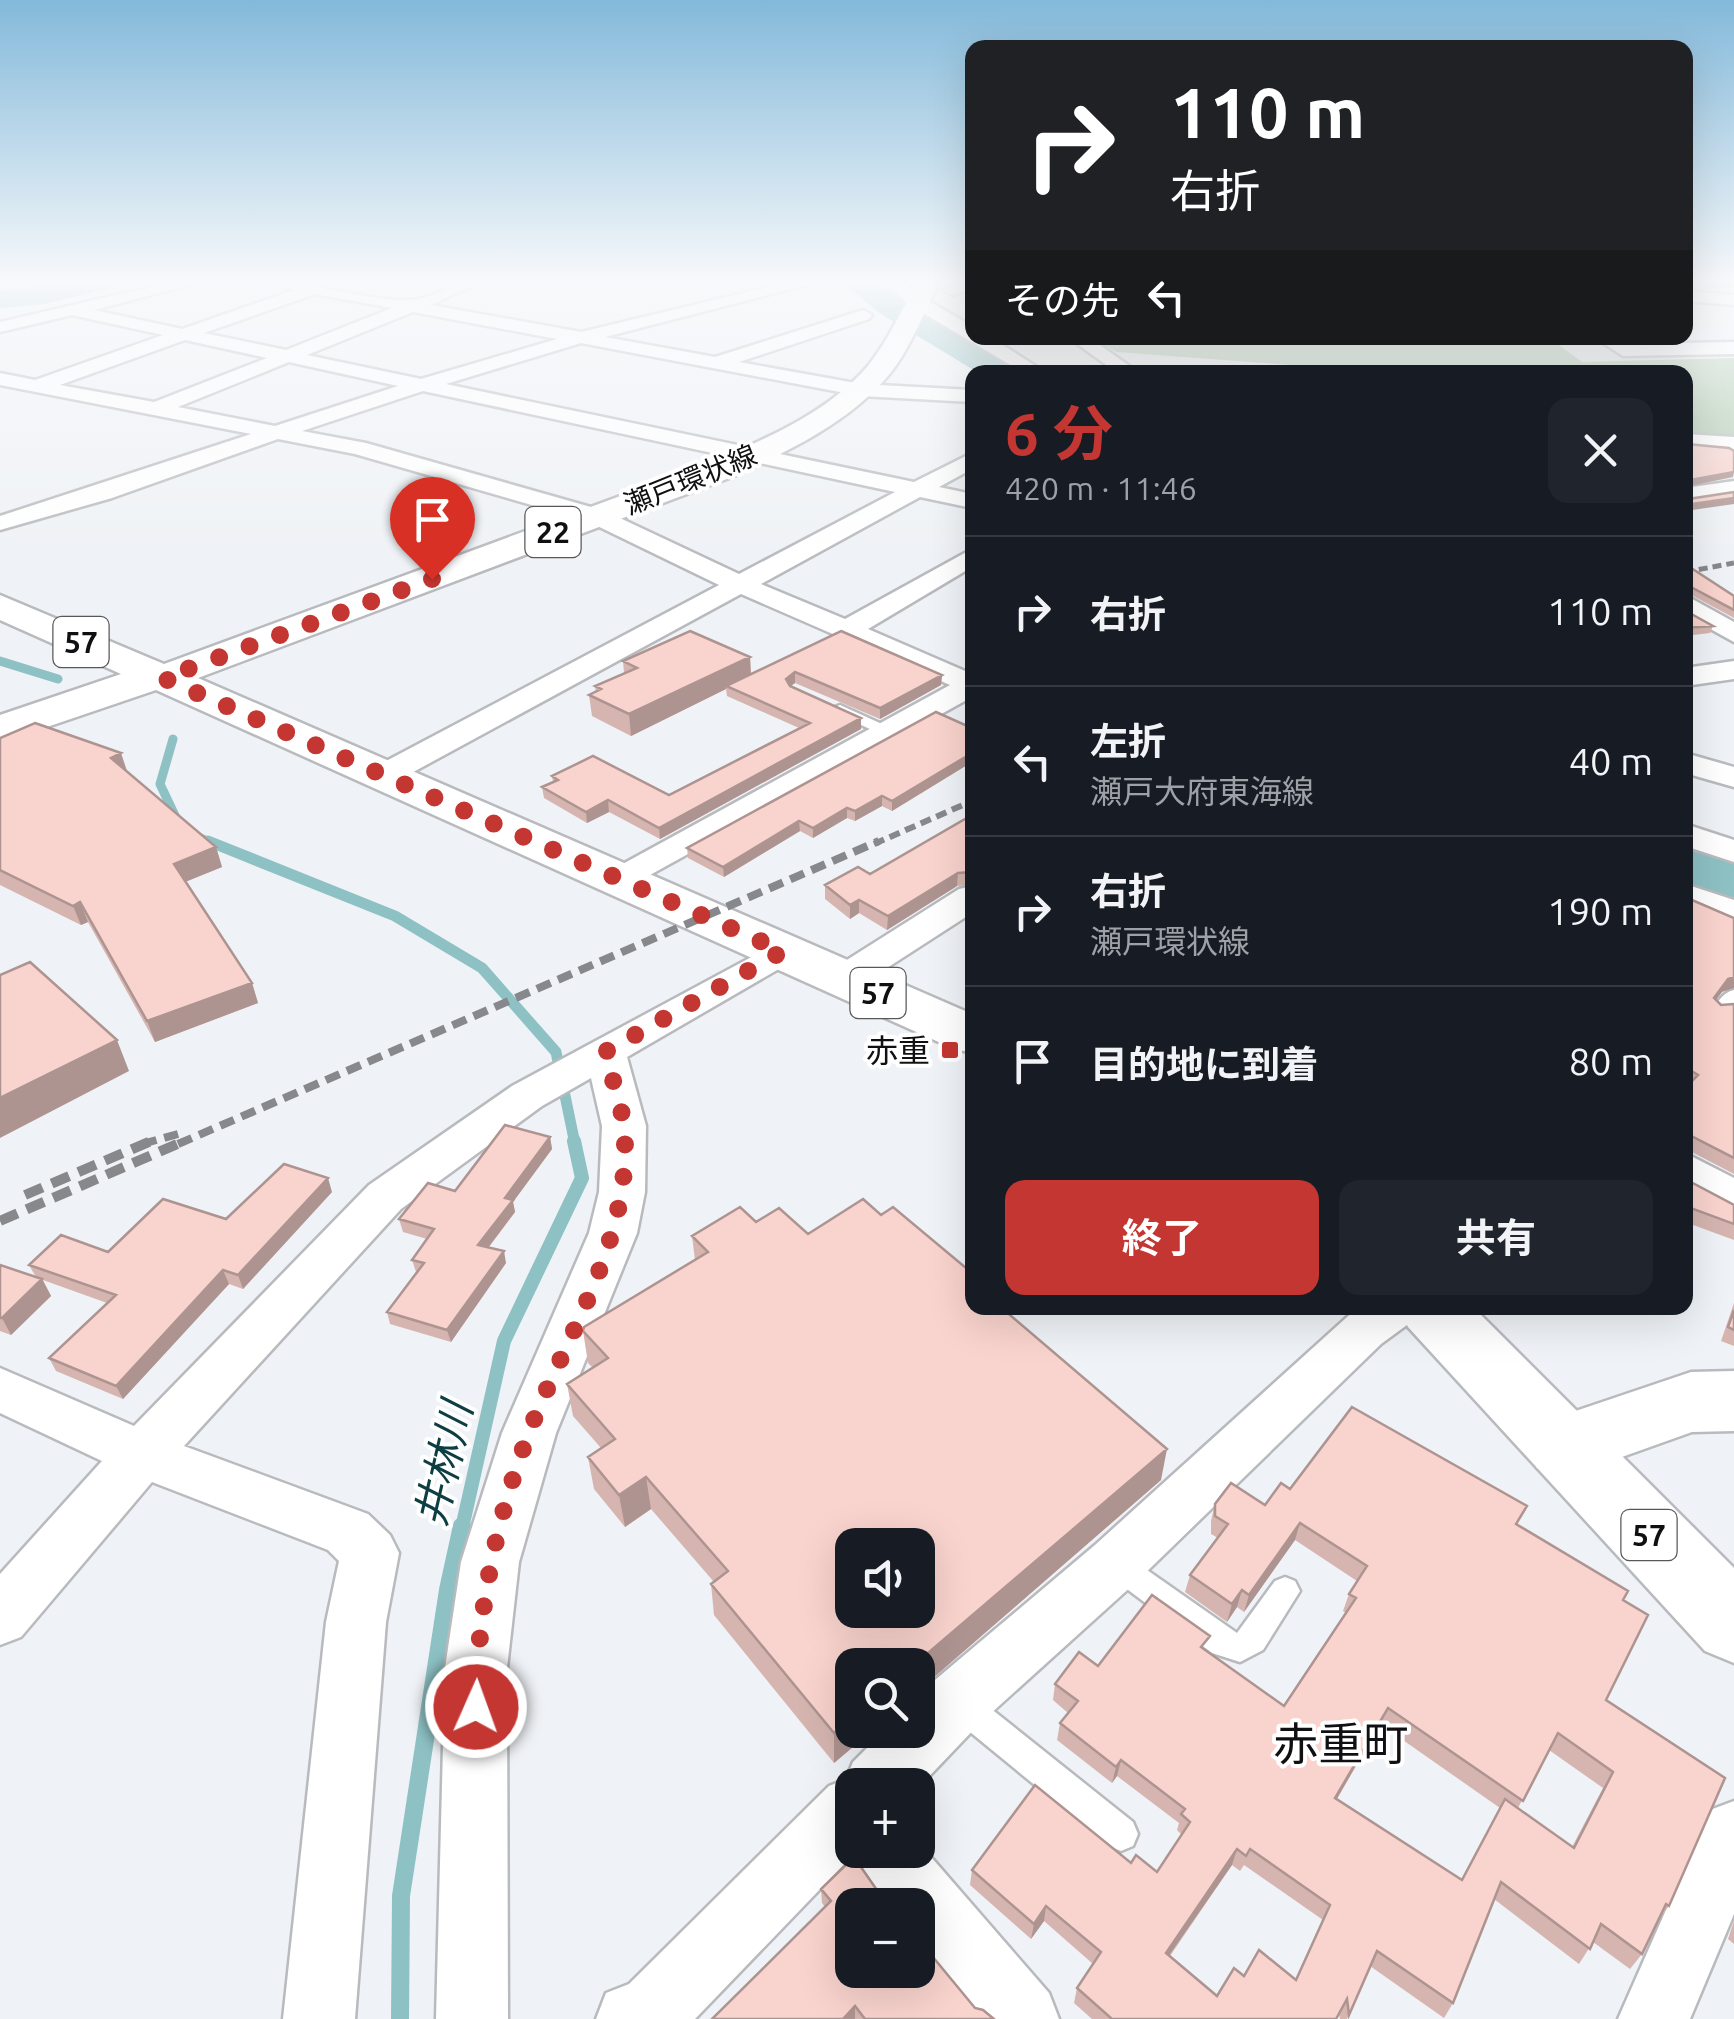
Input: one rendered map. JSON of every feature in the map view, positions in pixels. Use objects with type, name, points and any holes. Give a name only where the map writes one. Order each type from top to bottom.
[{"type":"main road","name":"瀬戸環状線","points":[[0,746],[118,701],[163,678],[753,454],[813,425],[861,390],[874,375]]},
{"type":"main road","name":"57","points":[[0,606],[965,1031]]},
{"type":"main road","name":"瀬戸環状線","points":[[0,730],[114,688],[163,678]]},
{"type":"main road","name":"57","points":[[1439,1315],[1734,1624]]},
{"type":"main road","points":[[1564,1446],[1691,1402],[1734,1400]]},
{"type":"street","points":[[0,400],[68,375]]},
{"type":"street","points":[[153,410],[237,375]]},
{"type":"street","points":[[385,375],[965,499]]},
{"type":"street","points":[[0,523],[56,510],[276,432],[463,375]]},
{"type":"street","points":[[786,375],[861,390],[965,396]]},
{"type":"street","points":[[0,379],[368,451],[596,516],[965,682]]},
{"type":"street","points":[[1693,441],[1734,444]]},
{"type":"street","points":[[382,776],[965,464]]},
{"type":"street","points":[[1693,494],[1734,488]]},
{"type":"street","points":[[850,628],[965,560]]},
{"type":"street","points":[[1693,608],[1734,634]]},
{"type":"street","points":[[1693,676],[1734,670]]},
{"type":"street","points":[[621,880],[965,689]]},
{"type":"street","points":[[1693,765],[1734,777]]},
{"type":"street","points":[[1693,837],[1734,852]]},
{"type":"street","points":[[1693,898],[1734,913]]},
{"type":"street","points":[[845,978],[965,901]]},
{"type":"street","points":[[0,1617],[142,1454],[385,1197],[527,1096],[783,951]]},
{"type":"street","points":[[472,2019],[476,1668],[490,1562],[529,1433],[613,1234],[622,1192],[624,1126],[605,1052]]},
{"type":"street","points":[[1693,1174],[1734,1200]]},
{"type":"street","points":[[902,1768],[957,1702],[1115,1564],[1362,1330],[1383,1315]]},
{"type":"street","points":[[0,1389],[142,1454],[348,1532],[370,1553],[356,1622],[319,2019]]},
{"type":"street","points":[[1654,2019],[1734,1834]]},
{"type":"street","points":[[632,2019],[653,2010],[835,1840]]},
{"type":"street","points":[[904,1868],[1024,2019]]},
{"type":"lane","points":[[816,698],[888,732]]},
{"type":"lane","points":[[1115,1564],[1223,1643],[1240,1648],[1252,1640],[1285,1591]]},
{"type":"lane","points":[[957,1702],[1122,1834]]},
{"type":"green space","points":[[1693,375],[1734,375],[1734,440],[1693,437]]},
{"type":"building","points":[[1693,445],[1734,451],[1734,472],[1693,480]]},
{"type":"building","points":[[1734,492],[1734,498],[1693,504],[1693,498]]},
{"type":"building","points":[[1693,569],[1734,596],[1734,610],[1693,588]]},
{"type":"building","points":[[1693,615],[1713,626],[1693,627]]},
{"type":"building","points":[[690,631],[750,657],[629,714],[589,695],[601,689],[595,686],[637,668],[623,661]]},
{"type":"building","points":[[841,631],[942,675],[880,708],[795,672],[786,679],[790,686],[861,718],[659,828],[608,800],[586,812],[542,787],[558,780],[552,776],[593,756],[669,795],[810,723],[726,686]]},
{"type":"building","points":[[936,712],[965,725],[965,757],[892,801],[882,796],[855,811],[847,808],[813,828],[799,821],[723,867],[687,848]]},
{"type":"building","points":[[35,723],[121,753],[111,758],[216,847],[174,864],[252,983],[147,1021],[80,902],[73,906],[0,870],[0,738]]},
{"type":"building","points":[[965,819],[965,872],[958,873],[888,916],[859,900],[850,905],[825,885],[858,867],[870,874]]},
{"type":"building","points":[[1693,900],[1734,918],[1734,977],[1714,998],[1721,1005],[1734,1004],[1734,1158],[1693,1137],[1693,1080],[1698,1075],[1693,1072]]},
{"type":"building","points":[[30,962],[117,1040],[0,1098],[0,975]]},
{"type":"building","points":[[505,1125],[550,1137],[505,1198],[513,1200],[478,1245],[504,1251],[447,1330],[387,1312],[424,1263],[412,1260],[434,1229],[399,1219],[428,1183],[455,1191]]},
{"type":"building","points":[[284,1164],[328,1178],[238,1275],[223,1270],[116,1386],[49,1358],[116,1295],[29,1265],[61,1235],[108,1252],[163,1199],[226,1219]]},
{"type":"building","points":[[1693,1183],[1734,1205],[1734,1224],[1693,1209]]},
{"type":"building","points":[[863,1199],[881,1215],[893,1207],[965,1267],[965,1315],[1010,1315],[1167,1449],[934,1648],[835,1648],[834,1733],[711,1584],[728,1571],[646,1477],[619,1495],[588,1457],[615,1439],[567,1384],[608,1358],[583,1331],[584,1327],[708,1252],[692,1236],[740,1207],[756,1222],[779,1208],[808,1234]]},
{"type":"building","points":[[0,1265],[42,1279],[2,1318],[0,1318]]},
{"type":"building","points":[[1352,1407],[1527,1506],[1516,1524],[1628,1591],[1623,1600],[1648,1615],[1606,1700],[1725,1778],[1669,1906],[1666,1904],[1642,1954],[1601,1924],[1590,1949],[1501,1882],[1453,2003],[1377,1951],[1349,2015],[1347,1999],[1336,2019],[1112,2019],[1077,1988],[1101,1952],[1046,1906],[1034,1924],[972,1870],[1035,1785],[1131,1863],[1136,1855],[1157,1872],[1190,1822],[1181,1814],[1185,1809],[1121,1760],[1116,1767],[1060,1723],[1078,1701],[1055,1684],[1079,1652],[1098,1666],[1152,1595],[1210,1636],[1201,1647],[1284,1706],[1356,1598],[1349,1594],[1367,1566],[1300,1523],[1249,1595],[1242,1590],[1232,1604],[1190,1575],[1228,1524],[1215,1516],[1215,1504],[1231,1483],[1265,1505],[1281,1483],[1290,1489]],"holes":[[[1388,1708],[1523,1801],[1558,1733],[1613,1772],[1574,1848],[1505,1799],[1462,1880],[1335,1798]],[[1237,1849],[1246,1856],[1250,1849],[1330,1905],[1296,1980],[1259,1950],[1244,1976],[1234,1968],[1217,1996],[1166,1953]]]},
{"type":"building","points":[[843,1868],[862,1868],[876,1888],[835,1888],[835,1988],[935,1988],[935,1960],[975,2008],[994,2019],[865,2019],[855,2006],[843,2019],[712,2019],[831,1901],[821,1889]]},
{"type":"waterway","points":[[0,661],[58,679]]},
{"type":"waterway","points":[[173,739],[160,784],[178,822]]},
{"type":"waterway","points":[[200,838],[214,844]]},
{"type":"waterway","points":[[208,841],[395,916],[482,968],[556,1052],[575,1144]]},
{"type":"waterway","points":[[1693,869],[1734,885]]},
{"type":"waterway","name":"井林川","points":[[462,1528],[504,1341],[582,1178],[574,1141]]},
{"type":"waterway","name":"井林川","points":[[400,2019],[401,1896],[448,1590],[462,1526]]},
{"type":"railway","points":[[1693,571],[1734,563]]},
{"type":"railway","points":[[874,844],[965,804]]},
{"type":"railway","points":[[178,1144],[879,841]]},
{"type":"railway","points":[[148,1142],[178,1134]]},
{"type":"railway","points":[[0,1221],[184,1141]]},
{"type":"railway","points":[[25,1195],[148,1142]]},
{"type":"railway","points":[[142,1144],[148,1142]]},
{"type":"place","name":"赤重","points":[[950,1050]]},
{"type":"district","name":"赤重町","points":[[1341,1743]]},
{"type":"route","points":[[432,579],[163,678],[783,951],[605,1052],[624,1126],[622,1192],[613,1234],[529,1433],[490,1562],[476,1668],[476,1707]]}]
